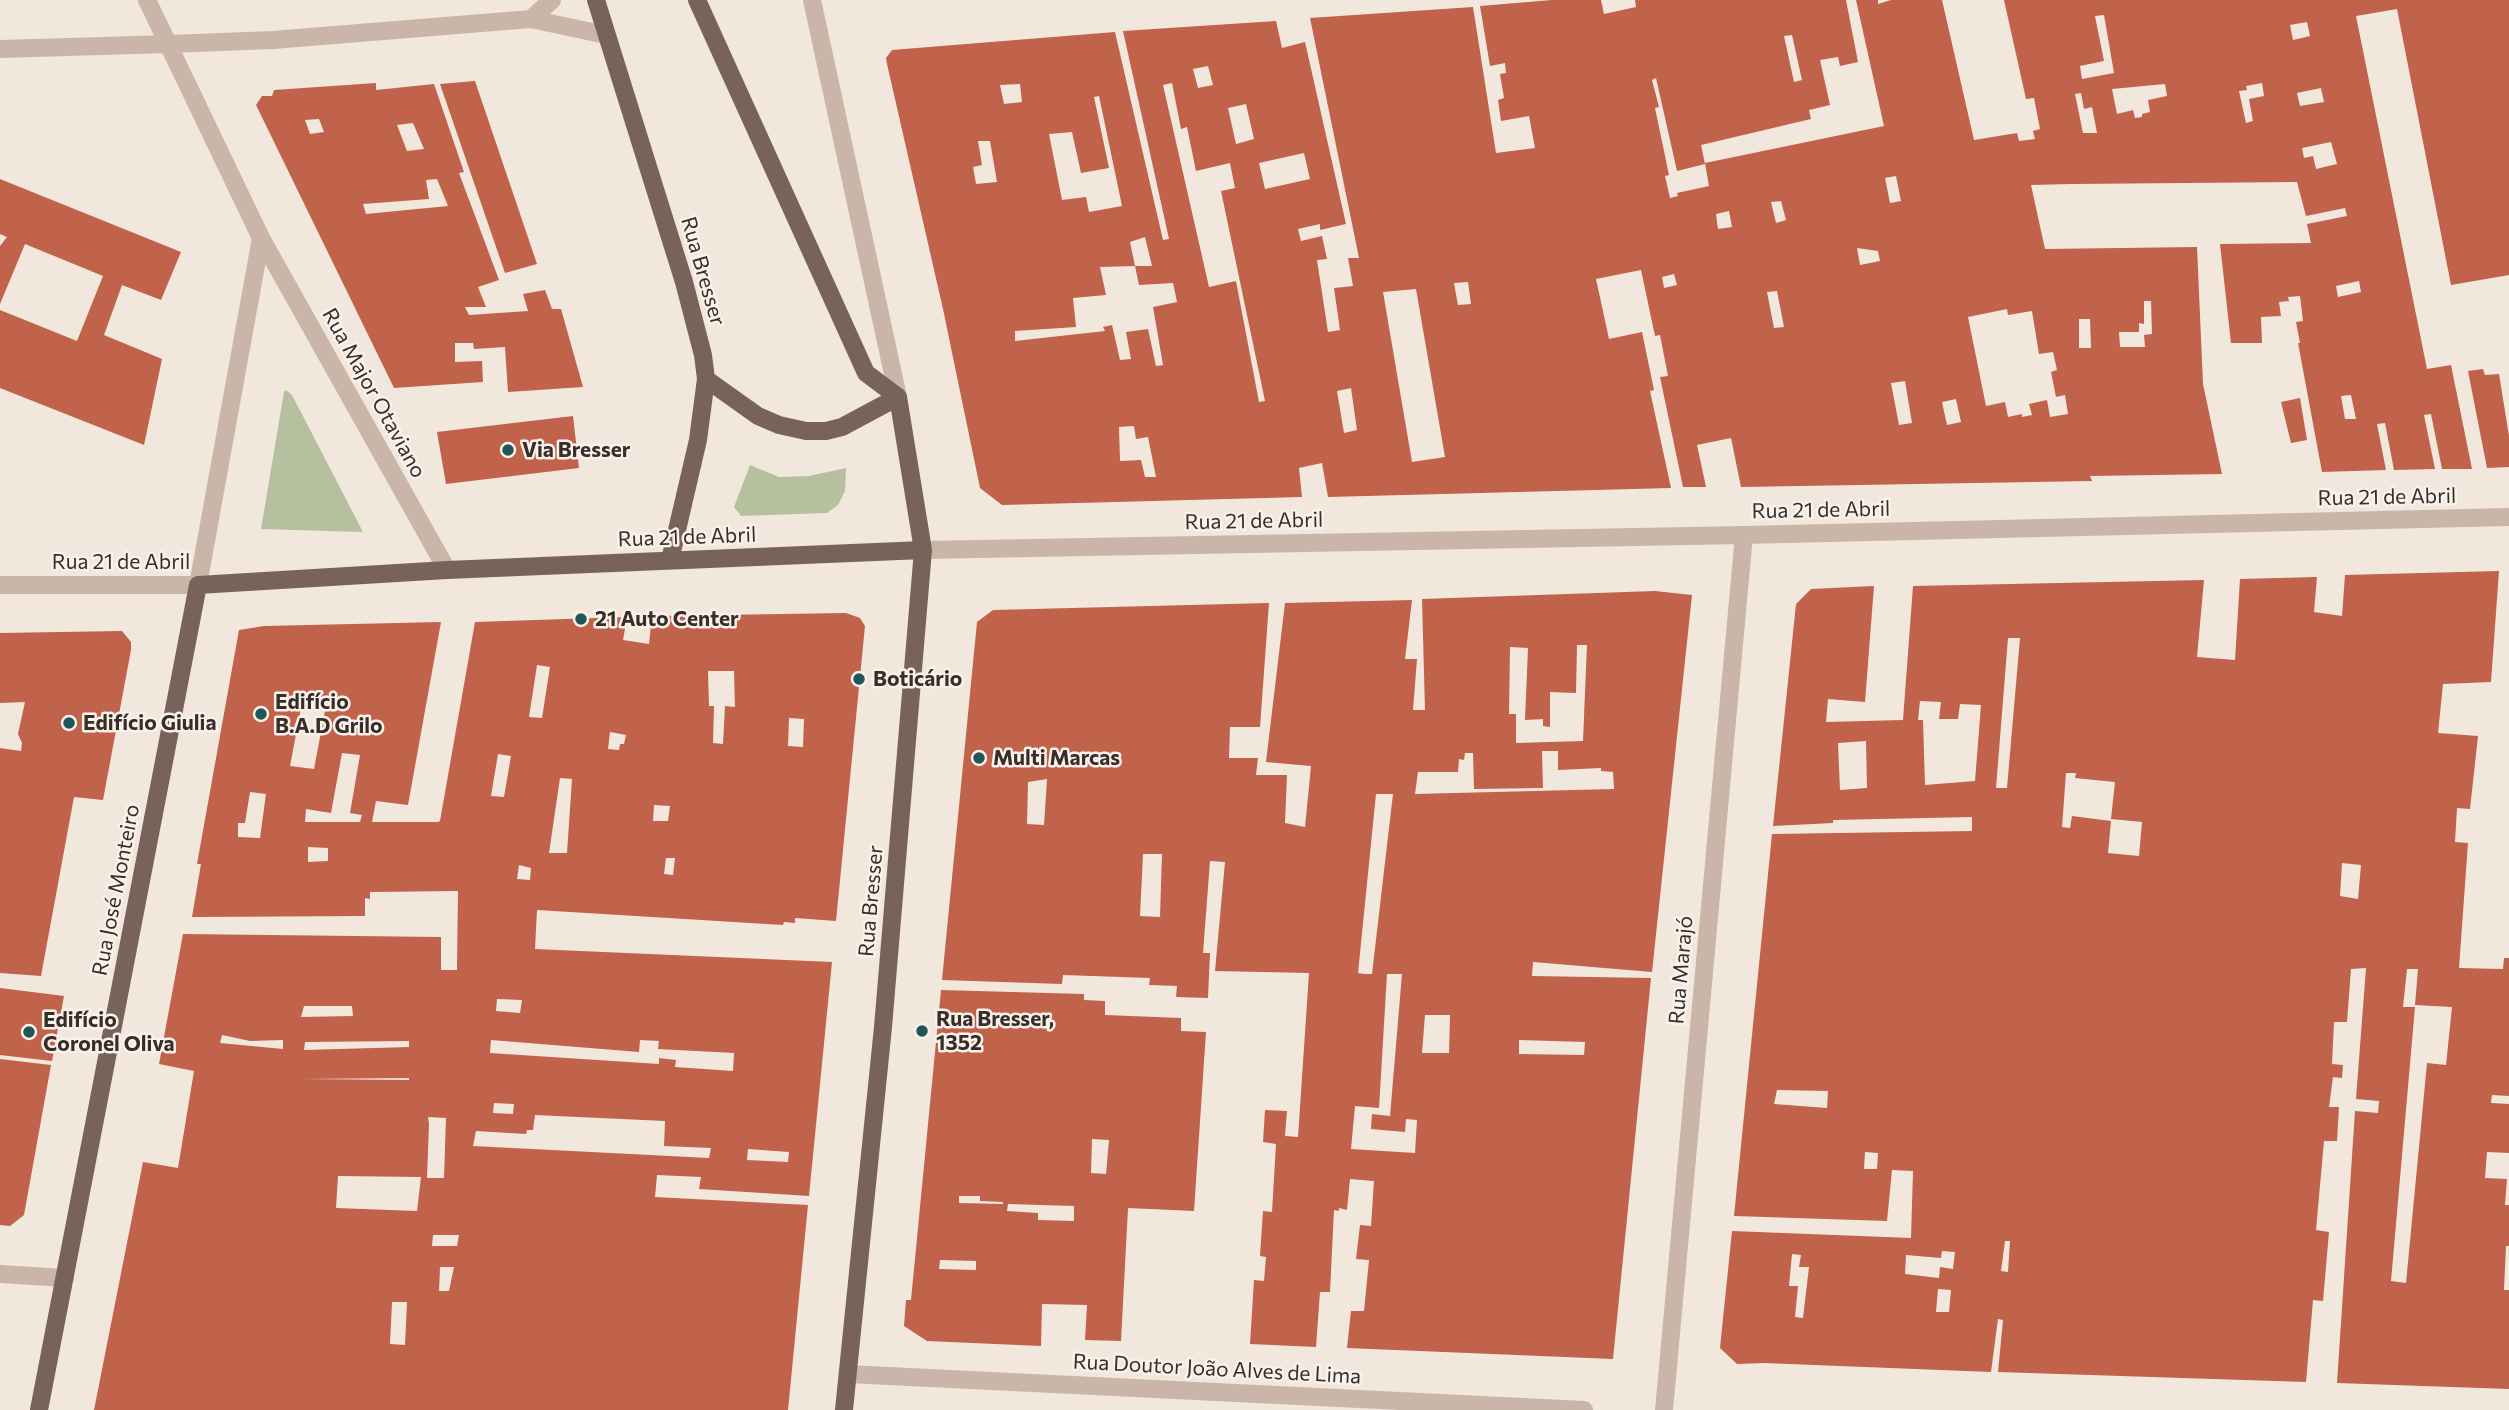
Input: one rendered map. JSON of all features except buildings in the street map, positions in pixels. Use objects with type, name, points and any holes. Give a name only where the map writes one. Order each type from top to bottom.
[{"type":"main road","name":"Rua Bresser","points":[[596,0],[684,282],[703,355],[706,379],[698,440],[670,560]]},
{"type":"main road","points":[[697,0],[866,373],[898,397],[842,426],[826,431],[806,431],[779,425],[758,416],[706,379]]},
{"type":"main road","name":"Rua Bresser","points":[[844,1410],[883,1027],[923,550],[898,397]]},
{"type":"main road","name":"Rua 21 de Abril","points":[[198,585],[447,570],[923,550]]},
{"type":"main road","name":"Rua José Monteiro","points":[[39,1410],[198,585]]},
{"type":"street","name":"Rua Major Otaviano","points":[[147,0],[261,238],[447,570]]},
{"type":"street","points":[[531,19],[552,0]]},
{"type":"street","name":"Rua Bresser","points":[[812,0],[898,397]]},
{"type":"street","points":[[0,50],[273,40],[531,19],[606,35]]},
{"type":"street","points":[[198,585],[261,238]]},
{"type":"street","name":"Rua 21 de Abril","points":[[923,550],[1744,535],[2509,516]]},
{"type":"street","name":"Rua Marajó","points":[[1664,1410],[1744,535]]},
{"type":"street","name":"Rua 21 de Abril","points":[[0,585],[198,585]]},
{"type":"street","points":[[0,1274],[65,1278]]},
{"type":"street","name":"Rua Doutor João Alves de Lima","points":[[848,1374],[1584,1410]]},
{"type":"green space","points":[[286,390],[292,395],[363,532],[261,529]]},
{"type":"green space","points":[[750,465],[779,477],[809,476],[846,468],[845,491],[838,505],[827,513],[741,516],[734,507]]},
{"type":"place","name":"Via Bresser","points":[[508,450]]},
{"type":"place","name":"21 Auto Center","points":[[581,619]]},
{"type":"place","name":"Boticário","points":[[859,679]]},
{"type":"place","name":"Edifício B.A.D Grilo","points":[[261,714]]},
{"type":"place","name":"Edifício Giulia","points":[[69,723]]},
{"type":"place","name":"Multi Marcas","points":[[979,758]]},
{"type":"place","name":"Rua Bresser, 1352","points":[[922,1031]]},
{"type":"place","name":"Edifício Coronel Oliva","points":[[29,1032]]}]
